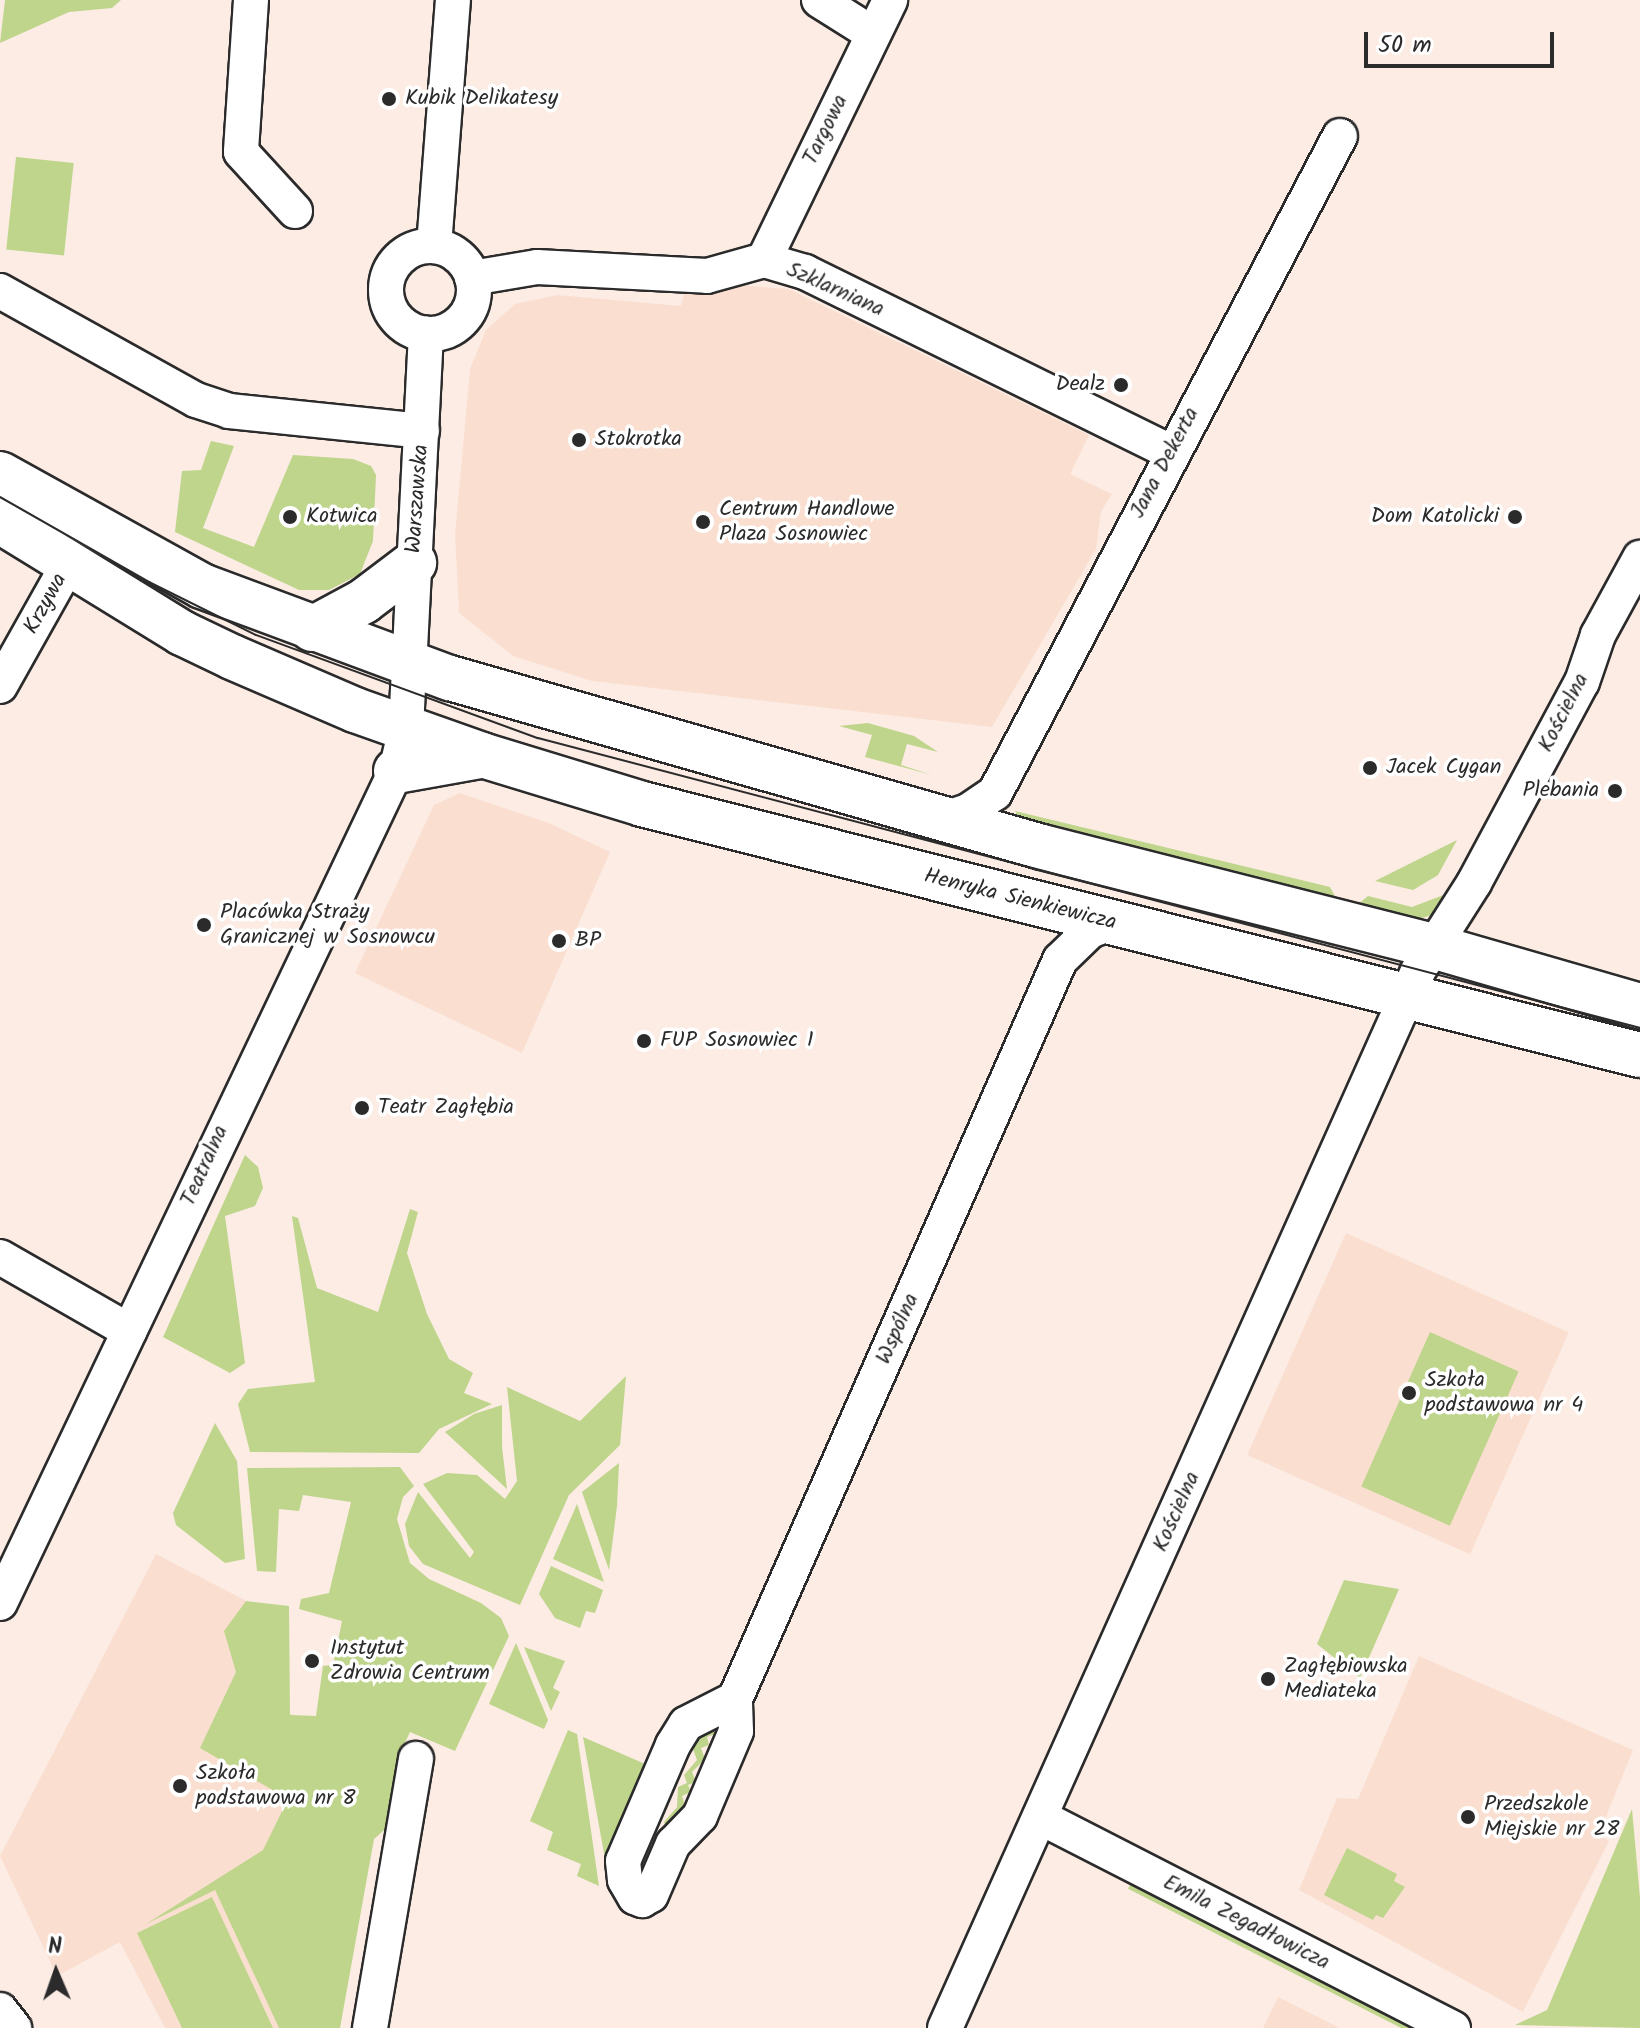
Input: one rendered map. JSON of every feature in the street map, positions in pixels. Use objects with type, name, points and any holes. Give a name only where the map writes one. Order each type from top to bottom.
[{"type":"main road","points":[[0,474],[202,586],[409,664],[1020,841],[1432,946],[1640,1006]]},
{"type":"main road","name":"Henryka Sienkiewicza","points":[[0,521],[182,633],[406,728],[482,755],[642,804],[1640,1055]]},
{"type":"main road","points":[[312,629],[364,601],[414,563]]},
{"type":"main road","points":[[396,771],[482,755]]},
{"type":"street","points":[[251,0],[241,152],[295,211]]},
{"type":"street","points":[[434,246],[453,0]]},
{"type":"street","points":[[819,0],[873,34]]},
{"type":"street","name":"Targowa","points":[[764,260],[890,0]]},
{"type":"street","name":"Jana Dekerta","points":[[995,793],[1171,452],[1340,136]]},
{"type":"street","points":[[434,246],[458,256],[472,278],[471,306],[464,318],[454,328],[426,334],[397,321],[385,291],[396,260],[407,252],[434,246]]},
{"type":"street","name":"Szklarniana","points":[[472,278],[537,267],[707,276],[764,260],[805,272],[1171,452]]},
{"type":"street","points":[[0,291],[196,400],[229,411],[422,431]]},
{"type":"street","name":"Warszawska","points":[[406,728],[426,334]]},
{"type":"street","name":"Kościelna","points":[[945,2028],[1407,996],[1432,946],[1474,883],[1582,682],[1598,635],[1640,558]]},
{"type":"street","name":"Krzywa","points":[[0,686],[69,563]]},
{"type":"street","name":"Teatralna","points":[[0,1603],[396,771],[406,728]]},
{"type":"street","points":[[944,819],[968,811],[995,793],[1020,841]]},
{"type":"street","points":[[1041,905],[1060,960]]},
{"type":"street","name":"Wspólna","points":[[735,1699],[694,1719],[673,1745],[623,1861],[625,1880],[635,1897],[642,1900],[651,1895],[673,1844],[700,1816],[736,1731],[735,1699],[1060,960],[1090,931],[1111,923]]},
{"type":"street","points":[[0,1257],[129,1331]]},
{"type":"street","points":[[370,2028],[416,1759]]},
{"type":"street","name":"Emila Zegadłowicza","points":[[1040,1817],[1453,2028]]},
{"type":"street","points":[[0,2010],[14,2028]]},
{"type":"shaded area","points":[[687,281],[789,289],[1089,435],[1070,474],[1112,494],[1101,512],[1096,549],[992,727],[592,681],[513,656],[459,613],[455,534],[470,369],[486,330],[515,304],[557,295],[681,306]]},
{"type":"shaded area","points":[[460,793],[551,824],[610,852],[522,1053],[355,973],[434,805]]},
{"type":"shaded area","name":"Szkoła podstawowa nr 4","points":[[1346,1233],[1569,1332],[1470,1554],[1247,1455]]},
{"type":"shaded area","name":"Szkoła podstawowa nr 8","points":[[156,1554],[260,1608],[271,1710],[342,1725],[311,2028],[165,2028],[120,1942],[57,1976],[0,1856]]},
{"type":"shaded area","name":"Przedszkole Miejskie nr 28","points":[[1419,1656],[1633,1750],[1599,1834],[1609,1841],[1523,2012],[1299,1890],[1337,1798],[1358,1799]]},
{"type":"shaded area","points":[[1278,1997],[1340,2028],[1263,2028]]},
{"type":"green space","points":[[5,0],[121,0],[112,8],[69,12],[0,43]]},
{"type":"green space","points":[[16,157],[74,163],[64,256],[6,249]]},
{"type":"green space","points":[[211,441],[234,446],[203,528],[254,547],[293,455],[353,459],[371,466],[376,475],[373,541],[360,574],[329,590],[299,590],[175,532],[182,471],[201,470]]},
{"type":"green space","points":[[868,723],[914,736],[938,752],[907,744],[901,765],[932,775],[865,757],[872,735],[839,726]]},
{"type":"green space","points":[[1015,811],[1330,887],[1335,896],[1331,906],[1019,818]]},
{"type":"green space","points":[[1457,840],[1438,875],[1413,890],[1375,881]]},
{"type":"green space","points":[[1454,891],[1437,914],[1413,920],[1357,905],[1368,896],[1412,907]]},
{"type":"green space","points":[[245,1155],[258,1167],[263,1188],[255,1206],[225,1216],[245,1363],[230,1373],[163,1337]]},
{"type":"green space","points":[[410,1209],[418,1212],[407,1253],[427,1314],[449,1359],[473,1373],[464,1393],[492,1404],[439,1429],[419,1453],[250,1452],[238,1404],[248,1389],[315,1382],[292,1216],[298,1218],[317,1288],[378,1312]]},
{"type":"green space","points":[[1430,1332],[1519,1371],[1450,1526],[1361,1486]]},
{"type":"green space","points":[[626,1376],[620,1445],[569,1495],[520,1605],[423,1564],[409,1546],[405,1524],[418,1492],[470,1558],[474,1552],[423,1484],[447,1473],[477,1475],[505,1499],[517,1481],[507,1387],[580,1421]]},
{"type":"green space","points":[[502,1405],[502,1447],[507,1489],[445,1432],[474,1414]]},
{"type":"green space","points":[[215,1423],[237,1461],[245,1559],[225,1563],[176,1525],[173,1513]]},
{"type":"green space","points":[[619,1463],[617,1506],[609,1570],[582,1492]]},
{"type":"green space","points":[[400,1467],[414,1486],[403,1497],[397,1519],[410,1563],[429,1579],[481,1603],[501,1618],[509,1636],[455,1751],[410,1732],[399,1755],[391,1824],[374,1839],[340,2028],[279,2028],[215,1890],[146,1924],[263,1850],[288,1799],[200,1748],[236,1672],[224,1631],[246,1601],[289,1606],[290,1715],[316,1716],[323,1666],[333,1665],[342,1621],[299,1609],[301,1599],[329,1593],[351,1502],[303,1495],[299,1511],[279,1509],[276,1572],[257,1571],[247,1468]]},
{"type":"green space","points":[[577,1504],[604,1582],[553,1559]]},
{"type":"green space","points":[[551,1566],[603,1590],[595,1613],[586,1611],[580,1628],[555,1618],[539,1594]]},
{"type":"green space","points":[[1344,1580],[1399,1589],[1360,1678],[1317,1644]]},
{"type":"green space","points":[[516,1643],[548,1720],[544,1729],[489,1704]]},
{"type":"green space","points":[[524,1647],[565,1661],[553,1688],[560,1692],[551,1711]]},
{"type":"green space","points":[[711,1717],[725,1717],[729,1730],[726,1736],[720,1722],[711,1725],[715,1734],[707,1737],[709,1745],[701,1748],[705,1759],[692,1772],[696,1782],[688,1785],[691,1792],[682,1796],[690,1820],[666,1846],[646,1889],[639,1890],[636,1885],[648,1880],[644,1867],[651,1864],[649,1855],[657,1853],[654,1844],[662,1841],[659,1833],[667,1830],[664,1822],[677,1807],[678,1787],[687,1783],[684,1775],[697,1760],[688,1735]]},
{"type":"green space","points":[[568,1730],[577,1734],[599,1886],[577,1876],[581,1864],[547,1850],[553,1832],[530,1821]]},
{"type":"green space","points":[[583,1737],[652,1767],[607,1870]]},
{"type":"green space","points":[[1632,1809],[1640,1898],[1640,2028],[1515,2025],[1547,2010]]},
{"type":"green space","points":[[1347,1848],[1397,1874],[1394,1881],[1405,1887],[1383,1918],[1376,1915],[1373,1920],[1324,1895]]},
{"type":"green space","points":[[1133,1879],[1422,2026],[1401,2028],[1128,1889]]},
{"type":"green space","points":[[212,1897],[273,2028],[182,2028],[137,1933]]},
{"type":"tram line","points":[[0,497],[149,582],[256,635],[538,738],[1640,1028]]},
{"type":"place","name":"Kubik Delikatesy","points":[[389,99]]},
{"type":"place","name":"Dealz","points":[[1121,385]]},
{"type":"place","name":"Stokrotka","points":[[579,440]]},
{"type":"place","name":"Kotwica","points":[[290,517]]},
{"type":"place","name":"Dom Katolicki","points":[[1515,517]]},
{"type":"place","name":"Centrum Handlowe Plaza Sosnowiec","points":[[703,522]]},
{"type":"place","name":"Jacek Cygan","points":[[1370,768]]},
{"type":"place","name":"Plebania","points":[[1615,791]]},
{"type":"place","name":"Placówka Straży Granicznej w Sosnowcu","points":[[204,925]]},
{"type":"place","name":"BP","points":[[559,941]]},
{"type":"place","name":"FUP Sosnowiec 1","points":[[644,1041]]},
{"type":"place","name":"Teatr Zagłębia","points":[[362,1108]]},
{"type":"place","name":"Szkoła podstawowa nr 4","points":[[1409,1393]]},
{"type":"place","name":"Instytut Zdrowia Centrum","points":[[312,1661]]},
{"type":"place","name":"Zagłębiowska Mediateka","points":[[1268,1679]]},
{"type":"place","name":"Szkoła podstawowa nr 8","points":[[180,1786]]},
{"type":"place","name":"Przedszkole Miejskie nr 28","points":[[1468,1817]]}]
